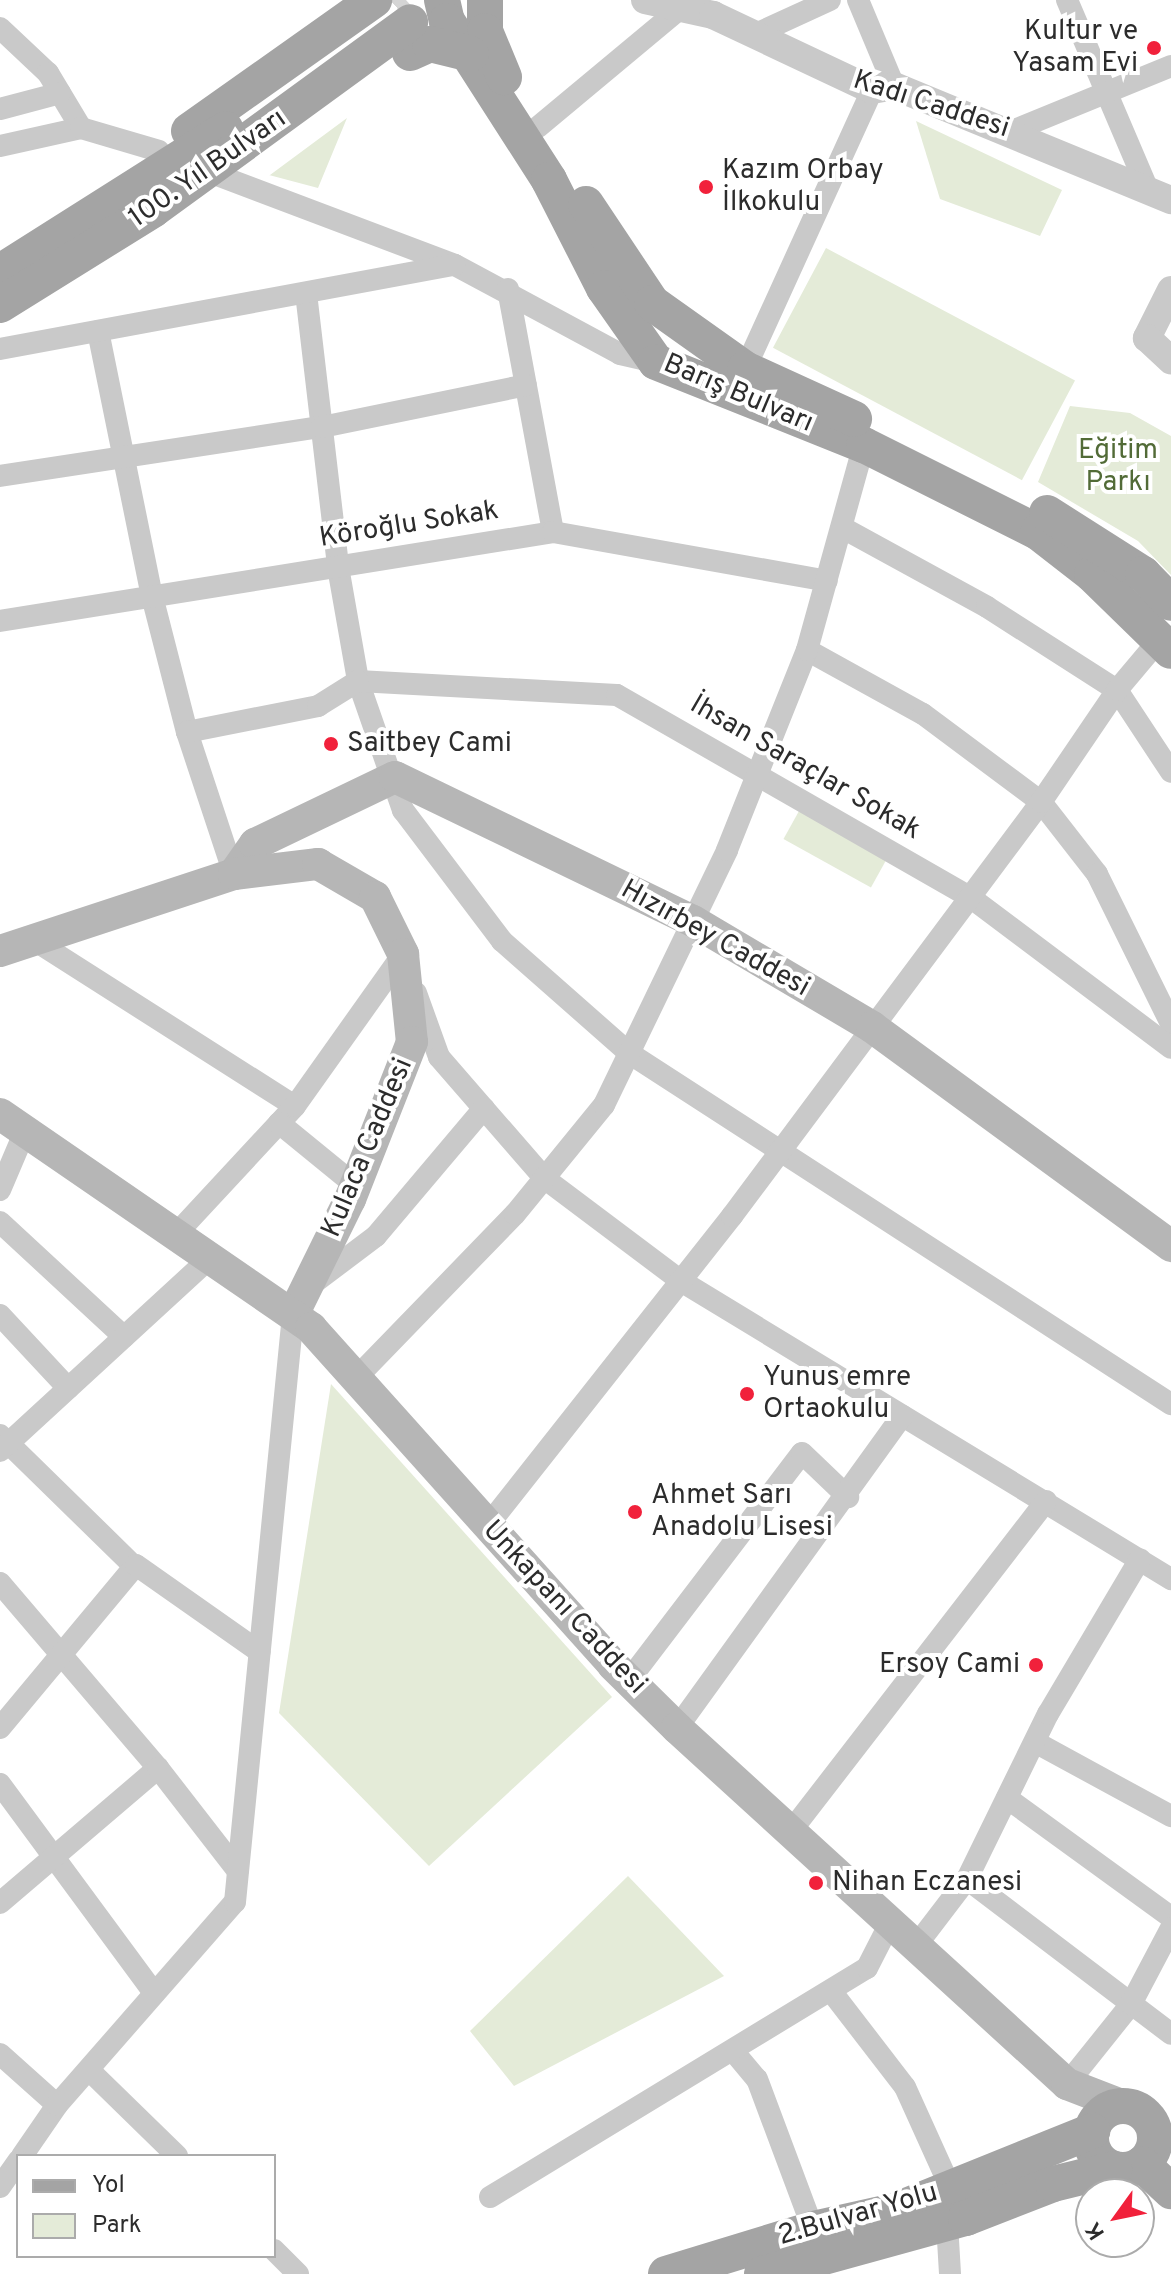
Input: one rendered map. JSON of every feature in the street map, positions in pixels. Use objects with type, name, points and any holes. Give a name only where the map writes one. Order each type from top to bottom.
[{"type":"main road","name":"Barış Bulvarı","points":[[433,11],[484,60],[538,127],[607,241],[652,303],[745,369],[1034,505],[1143,574],[1171,603]]},
{"type":"main road","points":[[433,11],[430,44],[484,60]]},
{"type":"main road","points":[[144,199],[159,151],[433,11]]},
{"type":"main road","points":[[144,199],[217,175],[261,152],[433,11]]},
{"type":"main road","name":"100. Yıl Bulvarı","points":[[0,305],[144,199],[433,11]]},
{"type":"main road","name":"Barış Bulvarı","points":[[484,60],[604,288],[656,362],[864,445],[1038,532],[1092,574],[1165,645]]},
{"type":"main road","name":"100. Yıl Bulvarı","points":[[0,272],[144,199]]},
{"type":"main road","points":[[234,874],[255,844],[395,777]]},
{"type":"main road","name":"Hızırbey Caddesi","points":[[395,777],[693,921],[872,1027],[1171,1246]]},
{"type":"main road","name":"Kulaca Caddesi","points":[[0,951],[234,874],[318,864],[375,897],[403,954],[412,1042],[355,1185],[300,1302]]},
{"type":"main road","name":"Unkapanı Caddesi","points":[[12,1123],[210,1258],[300,1302],[311,1328],[629,1680],[677,1728],[1067,2084],[1126,2124]]},
{"type":"main road","points":[[1128,2166],[1154,2146],[1126,2124],[1094,2150],[1171,2191]]},
{"type":"main road","name":"2.Bulvar Yolu","points":[[762,2274],[949,2206],[1126,2124]]},
{"type":"main road","name":"2.Bulvar Yolu","points":[[666,2274],[813,2229],[894,2211],[949,2206],[1128,2166]]},
{"type":"street","name":"Kadı Caddesi","points":[[645,0],[677,11],[710,8],[758,33],[883,88],[1012,131],[1159,195]]},
{"type":"street","points":[[758,33],[830,0]]},
{"type":"street","points":[[745,369],[883,88],[858,0]]},
{"type":"street","points":[[1067,0],[1107,93],[1159,195]]},
{"type":"street","points":[[538,127],[677,11]]},
{"type":"street","points":[[0,28],[48,73],[81,128]]},
{"type":"street","points":[[1012,131],[1171,66]]},
{"type":"street","points":[[0,109],[60,93]]},
{"type":"street","points":[[0,146],[81,128],[159,151]]},
{"type":"street","points":[[217,175],[455,265],[508,289],[620,354],[656,362]]},
{"type":"street","points":[[0,349],[455,265]]},
{"type":"street","points":[[508,289],[553,532]]},
{"type":"street","points":[[1171,290],[1147,338],[1171,360]]},
{"type":"street","points":[[306,293],[338,567],[358,681],[395,777],[403,810],[502,941],[629,1053],[783,1148],[1171,1404]]},
{"type":"street","points":[[98,331],[152,596],[187,732],[234,874]]},
{"type":"street","points":[[0,476],[322,427],[526,385]]},
{"type":"street","points":[[356,1378],[544,1178],[604,1105],[693,921],[758,773],[807,650],[864,445]]},
{"type":"street","points":[[843,528],[987,607],[1117,690],[1171,772]]},
{"type":"street","name":"Köroğlu Sokak","points":[[0,621],[553,532],[827,581]]},
{"type":"street","points":[[488,1525],[783,1148],[1041,802],[1117,690],[1165,645]]},
{"type":"street","points":[[807,650],[923,714],[1041,802],[1097,874],[1171,1024]]},
{"type":"street","points":[[187,732],[318,706],[358,681]]},
{"type":"street","name":"İhsan Saraçlar Sokak","points":[[358,681],[617,695],[970,897],[1171,1048]]},
{"type":"street","points":[[34,940],[295,1106]]},
{"type":"street","points":[[175,1235],[295,1106],[403,954]]},
{"type":"street","points":[[403,954],[439,1057],[544,1178],[681,1281],[1171,1579]]},
{"type":"street","points":[[23,2154],[57,2105],[235,1902],[300,1302],[376,1236],[484,1108]]},
{"type":"street","points":[[0,1190],[12,1123]]},
{"type":"street","points":[[279,1123],[355,1185]]},
{"type":"street","points":[[0,1222],[124,1337]]},
{"type":"street","points":[[210,1258],[3,1443],[135,1567],[260,1652]]},
{"type":"street","points":[[0,1315],[68,1388]]},
{"type":"street","points":[[677,1728],[848,1497],[902,1416]]},
{"type":"street","points":[[629,1680],[802,1453],[848,1497]]},
{"type":"street","points":[[791,1831],[1046,1501]]},
{"type":"street","points":[[915,1947],[967,1879],[1035,1742],[1140,1559]]},
{"type":"street","points":[[0,1728],[59,1652],[135,1567]]},
{"type":"street","points":[[0,1583],[158,1768],[238,1871]]},
{"type":"street","points":[[1035,1742],[1171,1816]]},
{"type":"street","points":[[0,1903],[158,1768]]},
{"type":"street","points":[[0,1784],[154,1993]]},
{"type":"street","points":[[1007,1798],[1171,1917]]},
{"type":"street","points":[[967,1879],[1171,2034]]},
{"type":"street","points":[[490,2197],[734,2052],[867,1968],[890,1923]]},
{"type":"street","points":[[1067,2084],[1131,2004],[1171,1928]]},
{"type":"street","points":[[831,1991],[905,2087],[949,2206],[950,2274]]},
{"type":"street","points":[[734,2052],[757,2079],[813,2229]]},
{"type":"street","points":[[0,2054],[57,2105]]},
{"type":"street","points":[[89,2070],[175,2154]]},
{"type":"street","points":[[0,2187],[16,2164]]},
{"type":"street","points":[[276,2252],[298,2274]]},
{"type":"green space","points":[[347,118],[318,188],[269,175],[270,175]]},
{"type":"green space","points":[[916,121],[1062,190],[1040,236],[940,199]]},
{"type":"green space","points":[[826,248],[1075,380],[1022,480],[773,348]]},
{"type":"green space","name":"Eğitim Parkı","points":[[1070,406],[1130,413],[1171,436],[1171,575],[1138,541],[1038,482]]},
{"type":"green space","points":[[799,811],[886,859],[871,887],[783,839]]},
{"type":"green space","points":[[331,1384],[612,1697],[429,1866],[279,1713]]},
{"type":"green space","points":[[628,1876],[724,1976],[514,2086],[470,2031]]},
{"type":"tunnel","points":[[397,8],[406,0]]},
{"type":"place","name":"Kultur ve Yasam Evi","points":[[1154,48]]},
{"type":"place","name":"Kazım Orbay İlkokulu","points":[[706,187]]},
{"type":"place","name":"Saitbey Cami","points":[[331,744]]},
{"type":"place","name":"Yunus emre Ortaokulu","points":[[747,1394]]},
{"type":"place","name":"Ahmet Sarı Anadolu Lisesi","points":[[635,1512]]},
{"type":"place","name":"Ersoy Cami","points":[[1036,1665]]},
{"type":"place","name":"Nihan Eczanesi","points":[[816,1883]]}]
